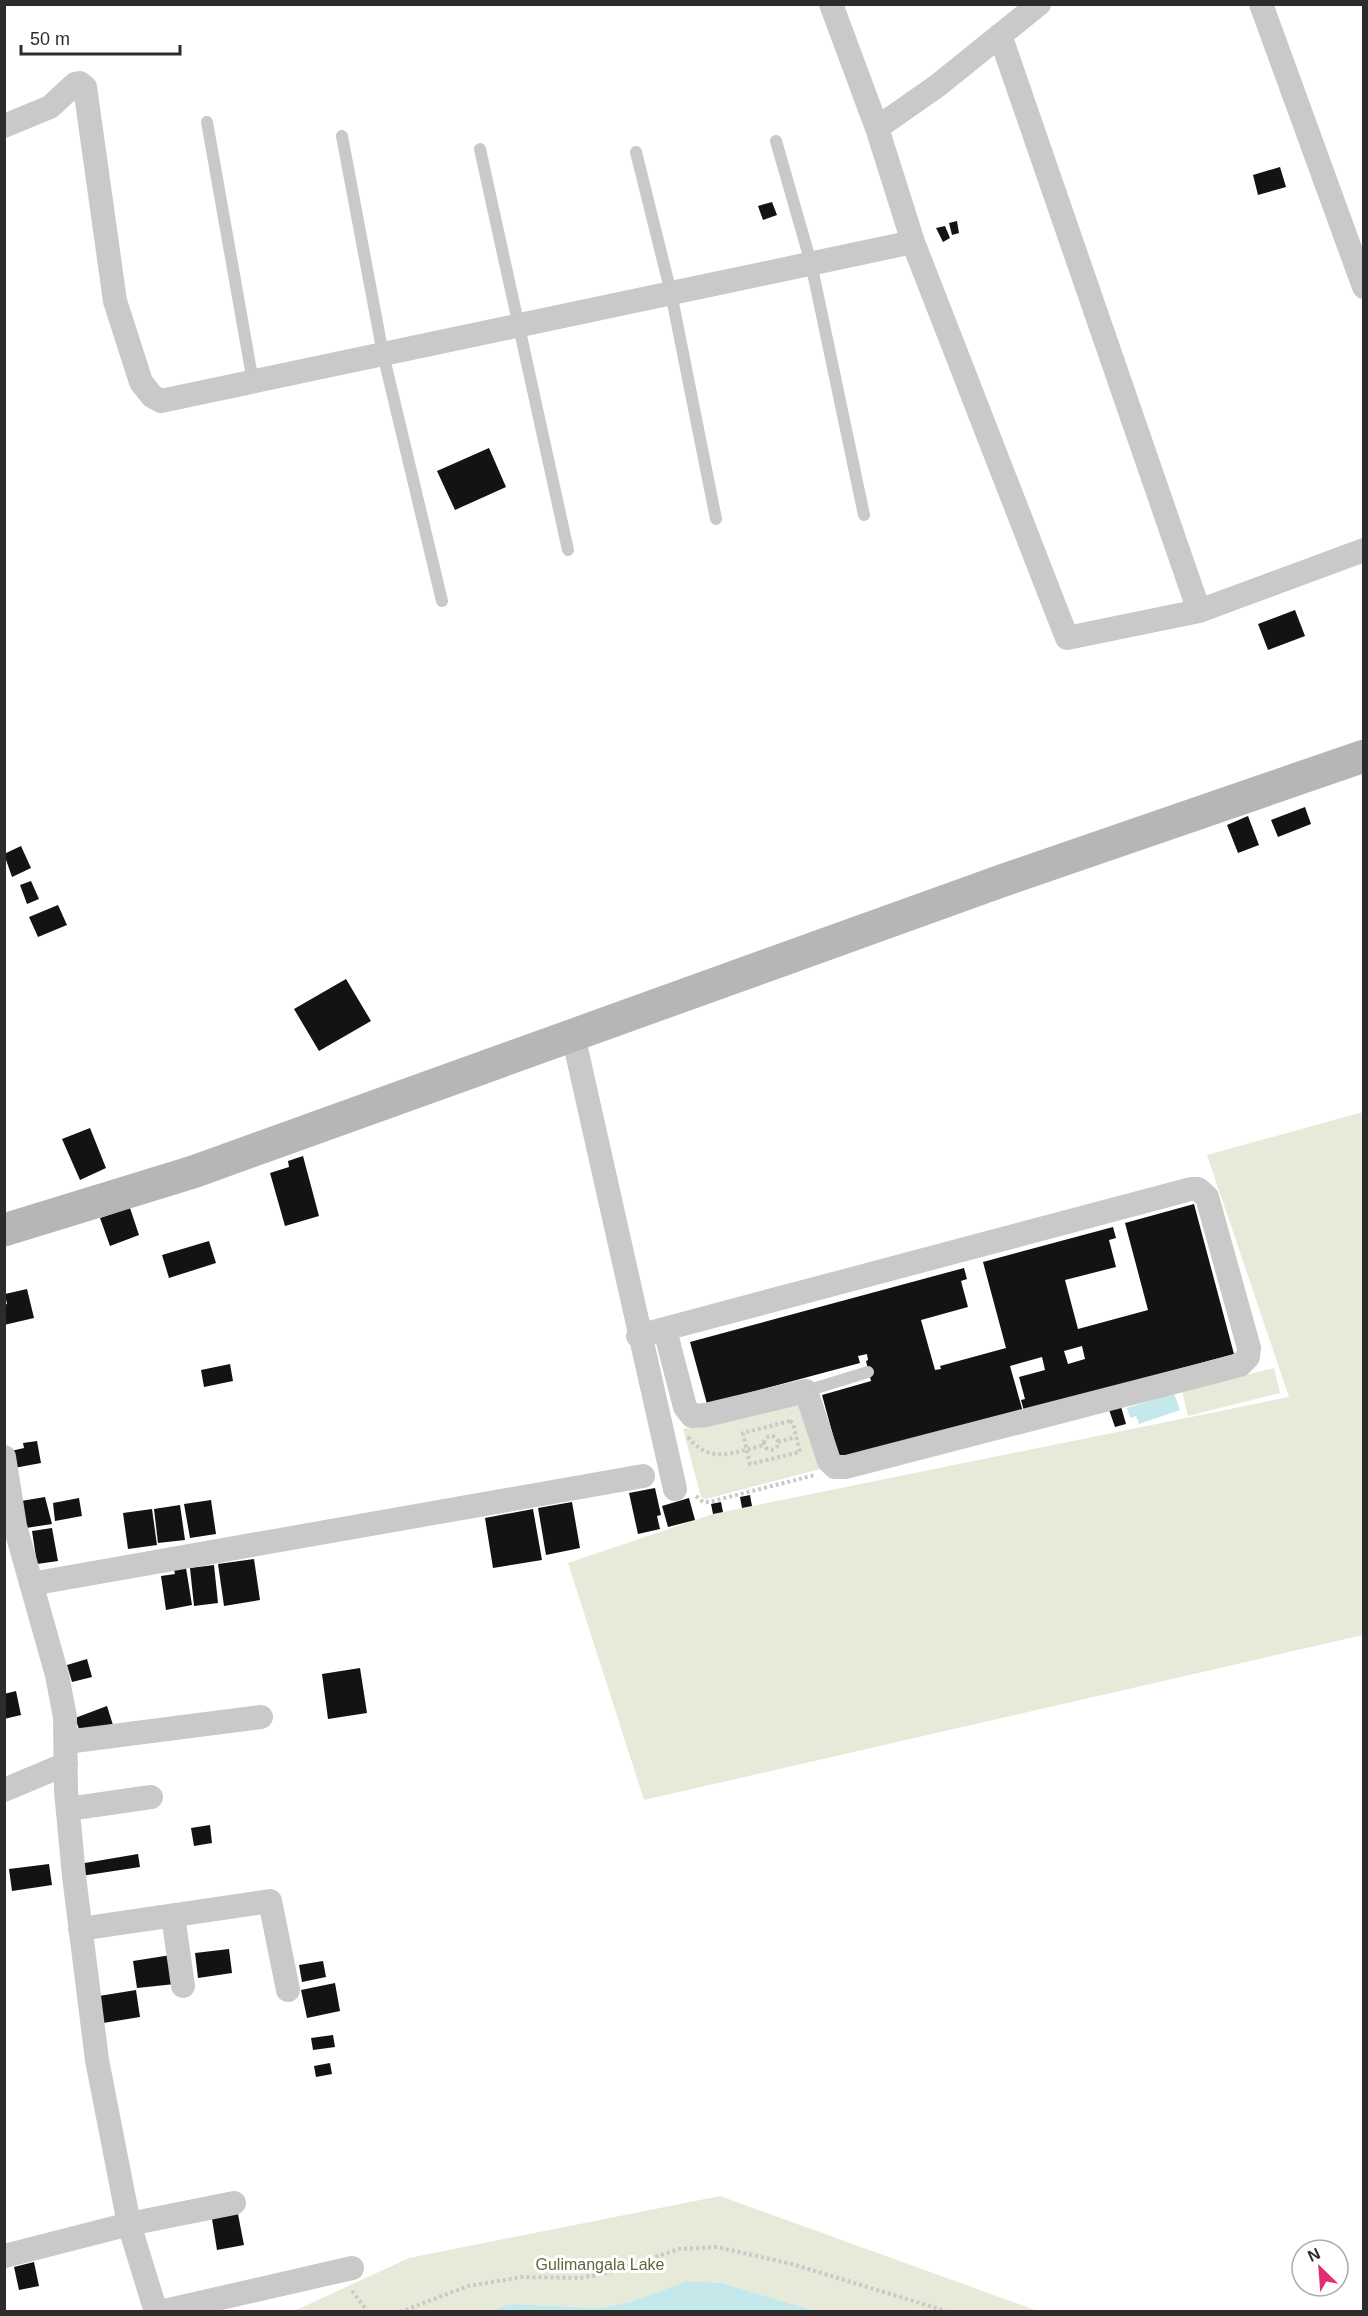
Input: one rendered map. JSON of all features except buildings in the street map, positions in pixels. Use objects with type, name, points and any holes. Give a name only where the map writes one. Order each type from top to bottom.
[{"type":"street","points":[[831,4],[877,128],[913,242],[1067,638],[1198,611],[1364,550]]},
{"type":"street","points":[[877,128],[937,86],[1039,4]]},
{"type":"street","points":[[1261,4],[1364,287]]},
{"type":"street","points":[[1000,35],[1198,611]]},
{"type":"street","points":[[4,126],[50,107],[75,84],[83,84],[86,92],[115,301],[141,382],[152,396],[161,401],[913,242]]},
{"type":"street","points":[[4,1230],[193,1172],[1004,880],[1364,756]]},
{"type":"street","points":[[573,1035],[645,1365],[685,1492]]},
{"type":"street","points":[[638,1336],[1198,1189],[1207,1197],[1219,1268],[1249,1348],[1248,1356],[1240,1365],[846,1467],[835,1467],[829,1461],[806,1390],[706,1415],[692,1416],[685,1407],[665,1330]]},
{"type":"street","points":[[645,1365],[672,1358]]},
{"type":"street","points":[[4,1457],[10,1528],[31,1584],[57,1675],[65,1717],[68,1809],[80,1929],[97,2060],[129,2224],[158,2312],[351,2268]]},
{"type":"street","points":[[31,1584],[643,1476]]},
{"type":"street","points":[[4,1790],[66,1753],[261,1718]]},
{"type":"street","points":[[68,1809],[152,1797]]},
{"type":"street","points":[[80,1929],[270,1901],[288,1990]]},
{"type":"street","points":[[173,1916],[183,1986]]},
{"type":"street","points":[[4,2256],[129,2224],[234,2203]]},
{"type":"lane","points":[[207,122],[253,382]]},
{"type":"lane","points":[[342,136],[383,354],[442,601]]},
{"type":"lane","points":[[776,141],[811,263],[864,516]]},
{"type":"lane","points":[[480,149],[568,550]]},
{"type":"lane","points":[[636,152],[671,293],[716,519]]},
{"type":"lane","points":[[806,1390],[868,1372]]},
{"type":"path","points":[[685,1407],[678,1424],[681,1438],[687,1437],[696,1448],[709,1455],[765,1445],[773,1450],[778,1442],[796,1437]]},
{"type":"path","points":[[790,1421],[793,1423],[796,1437],[800,1450],[798,1454],[752,1465],[743,1435],[745,1432],[790,1421]]},
{"type":"path","points":[[765,1445],[768,1436],[776,1437],[778,1442]]},
{"type":"path","points":[[685,1492],[703,1502],[709,1502],[826,1472]]},
{"type":"path","points":[[400,2312],[468,2286],[522,2277],[580,2278],[607,2273],[679,2250],[717,2247],[792,2264],[949,2312]]},
{"type":"green space","points":[[1363,1112],[1363,1635],[644,1800],[568,1563],[713,1514],[1289,1397],[1207,1155]]},
{"type":"green space","points":[[1274,1368],[1280,1393],[1188,1416],[1182,1391]]},
{"type":"green space","points":[[791,1402],[798,1404],[824,1468],[706,1499],[701,1497],[683,1429]]},
{"type":"green space","name":"Gulimangala Lake","points":[[720,2196],[1038,2311],[816,2311],[722,2283],[687,2281],[633,2301],[599,2308],[513,2304],[487,2312],[292,2312],[409,2258]]},
{"type":"water","points":[[1174,1393],[1180,1410],[1139,1424],[1136,1416],[1130,1418],[1127,1408]]},
{"type":"water","name":"Gulimangala Lake","points":[[687,2281],[722,2283],[816,2311],[487,2311],[513,2304],[599,2308],[633,2301]]}]
